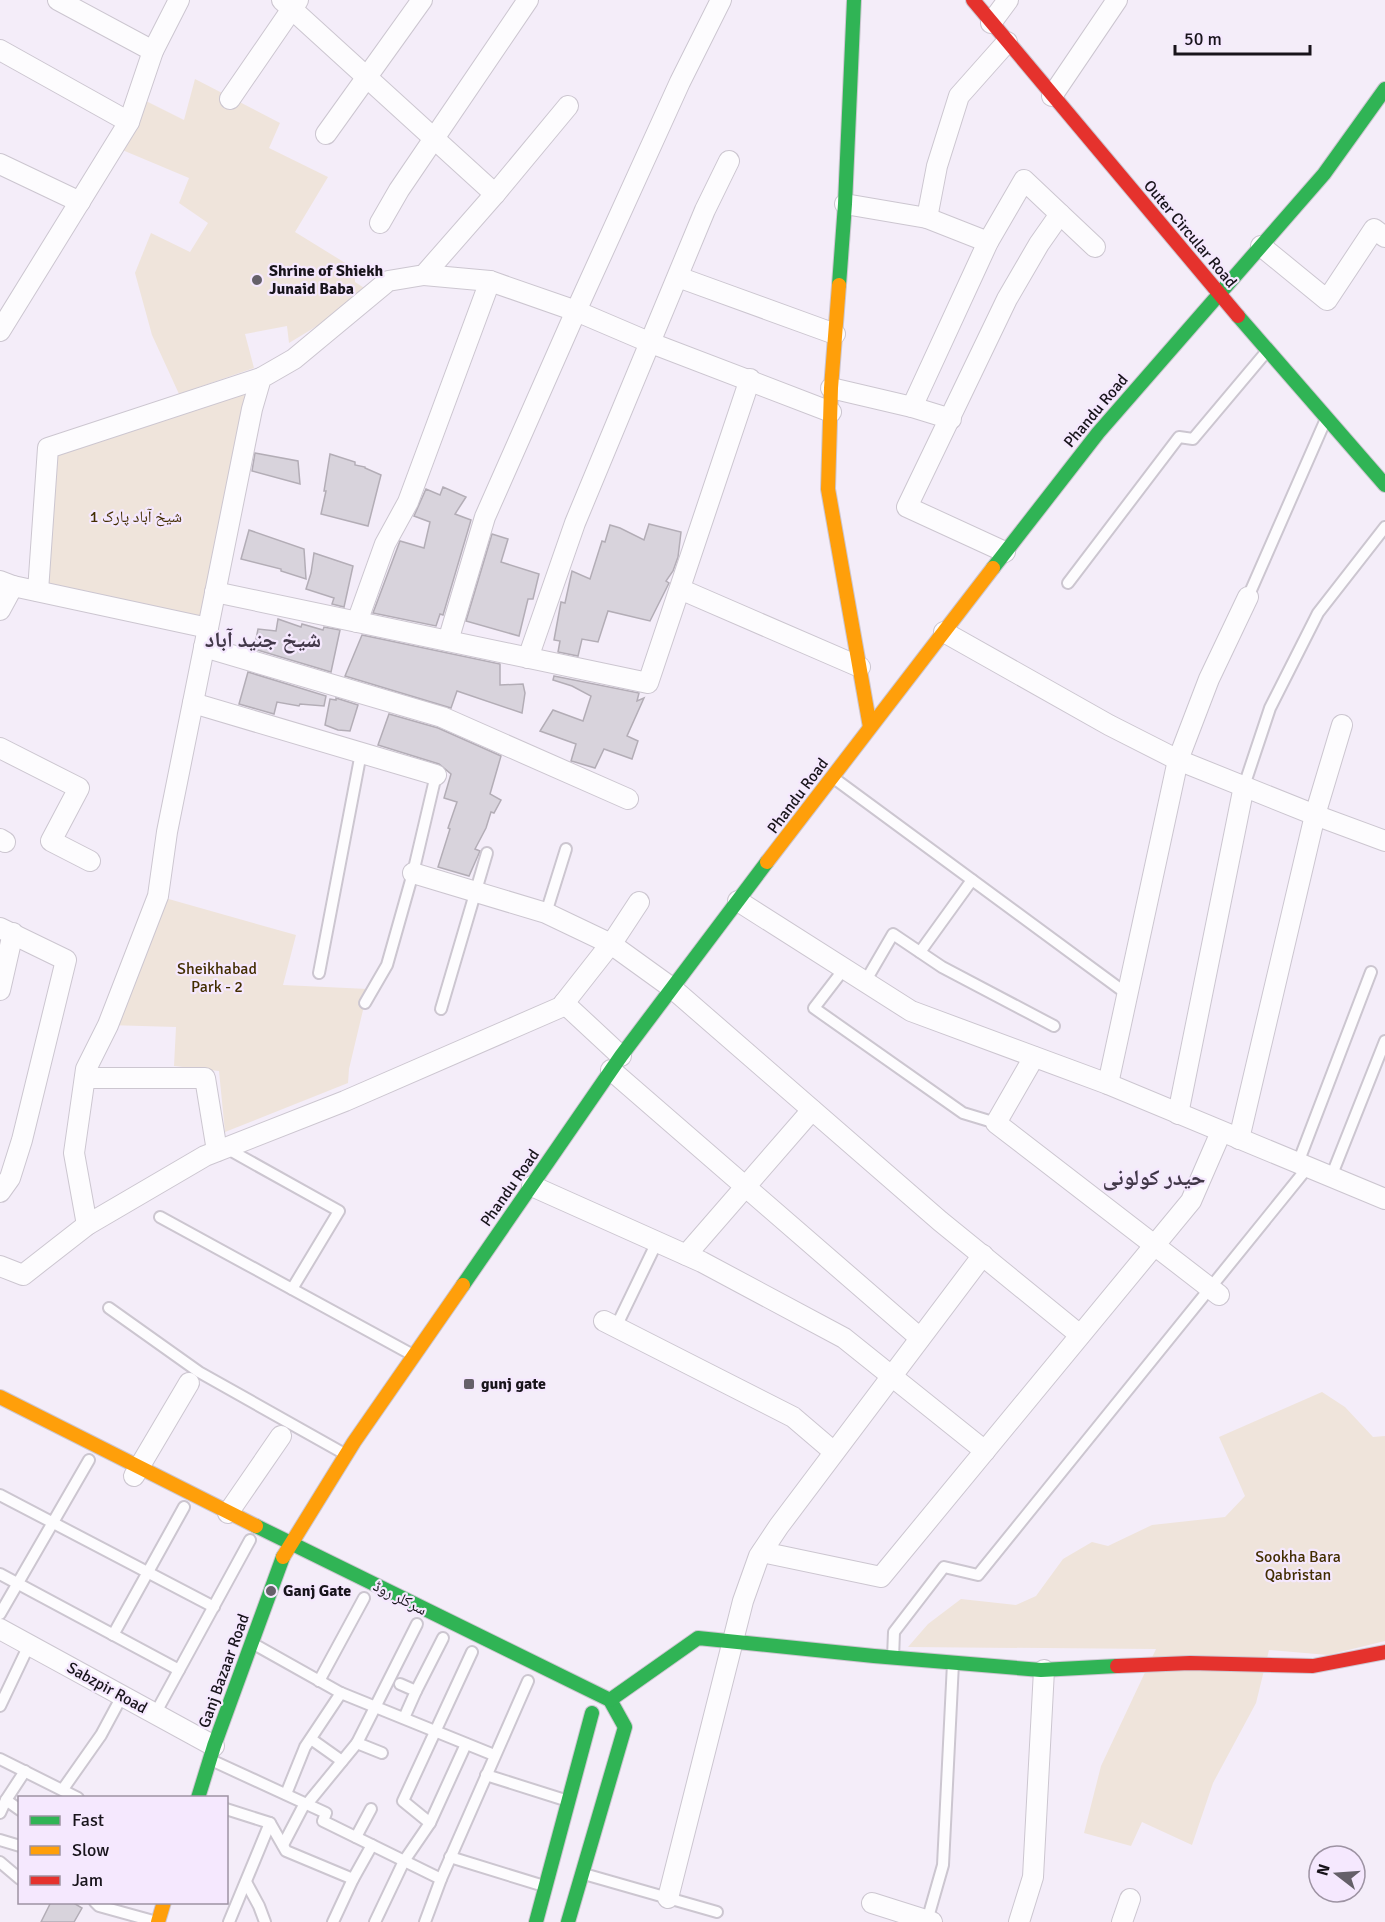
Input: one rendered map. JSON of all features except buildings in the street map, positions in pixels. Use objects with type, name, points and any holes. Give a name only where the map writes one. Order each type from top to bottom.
[{"type":"main road","points":[[854,0],[845,204],[831,388],[828,489],[870,727]]},
{"type":"main road","name":"Outer Circular Road","points":[[973,0],[1219,294],[1385,485]]},
{"type":"main road","name":"Phandu Road","points":[[284,1557],[347,1455],[414,1356],[616,1063],[672,988],[870,727],[1098,433],[1324,174],[1385,89]]},
{"type":"main road","points":[[0,1397],[134,1478],[228,1513],[610,1700],[625,1727],[568,1922]]},
{"type":"main road","points":[[179,1504],[200,1515]]},
{"type":"main road","name":"Ganj Bazaar Road","points":[[198,1796],[284,1557]]},
{"type":"main road","points":[[536,1922],[568,1801],[586,1710],[610,1700],[698,1638],[892,1658],[1044,1670],[1190,1663],[1313,1666],[1385,1652]]},
{"type":"main road","points":[[158,1922],[163,1904]]},
{"type":"street","points":[[58,0],[153,51]]},
{"type":"street","points":[[0,331],[129,122],[153,51],[179,0]]},
{"type":"street","points":[[326,134],[422,0]]},
{"type":"street","points":[[380,223],[399,190],[528,0]]},
{"type":"street","points":[[448,641],[485,517],[675,93],[721,0]]},
{"type":"street","points":[[991,23],[1008,0]]},
{"type":"street","points":[[1052,96],[1117,0]]},
{"type":"street","points":[[230,99],[290,3],[495,194]]},
{"type":"street","points":[[927,218],[937,166],[959,96],[1007,42]]},
{"type":"street","points":[[0,50],[129,122]]},
{"type":"street","points":[[424,275],[568,106]]},
{"type":"street","points":[[528,658],[575,523],[705,210],[729,161]]},
{"type":"street","points":[[0,164],[80,202]]},
{"type":"street","points":[[912,407],[988,242],[1024,180],[1095,247]]},
{"type":"street","points":[[845,204],[927,218],[988,242]]},
{"type":"street","points":[[1005,552],[907,507],[1007,299],[1039,244],[1060,214]]},
{"type":"street","points":[[1261,246],[1327,300],[1374,229],[1385,237]]},
{"type":"street","points":[[38,591],[48,448],[261,378],[294,359],[388,280],[424,275],[490,281],[576,311],[651,343],[831,412]]},
{"type":"street","points":[[678,277],[835,334]]},
{"type":"street","points":[[357,622],[384,544],[408,502],[490,281]]},
{"type":"street","points":[[87,1225],[74,1153],[86,1069],[108,1024],[158,896],[167,832],[252,409],[261,378]]},
{"type":"street","points":[[215,592],[648,683],[750,380]]},
{"type":"street","points":[[831,388],[912,407],[951,419]]},
{"type":"street","points":[[0,610],[6,583],[206,638],[442,717],[628,799]]},
{"type":"street","points":[[680,589],[860,667]]},
{"type":"street","points":[[1108,1084],[1178,760],[1209,679],[1248,597]]},
{"type":"street","points":[[944,632],[1109,725],[1178,760],[1385,841]]},
{"type":"street","points":[[193,703],[436,775]]},
{"type":"street","points":[[762,1552],[881,1577],[1191,1201],[1230,1135],[1341,725]]},
{"type":"street","points":[[0,748],[79,788],[51,841],[90,861]]},
{"type":"street","points":[[1178,1114],[1244,786]]},
{"type":"street","points":[[413,873],[546,913],[611,944],[672,988],[940,1221],[1080,1335]]},
{"type":"street","points":[[738,901],[910,1011],[1108,1084],[1385,1199]]},
{"type":"street","points":[[0,1266],[23,1275],[87,1225],[205,1156],[345,1101],[561,1007],[611,944],[639,902]]},
{"type":"street","points":[[0,990],[7,930],[66,960],[22,1140],[10,1178],[0,1191]]},
{"type":"street","points":[[564,1003],[616,1063],[746,1186],[920,1338]]},
{"type":"street","points":[[1034,1057],[996,1123],[1214,1292]]},
{"type":"street","points":[[85,1078],[205,1078],[221,1150]]},
{"type":"street","points":[[686,1255],[812,1110]]},
{"type":"street","points":[[532,1186],[686,1255],[844,1338],[985,1451]]},
{"type":"street","points":[[668,1898],[743,1601],[762,1552],[778,1526],[983,1255]]},
{"type":"street","points":[[610,1324],[793,1417],[834,1452]]},
{"type":"street","points":[[134,1478],[189,1383]]},
{"type":"street","points":[[228,1513],[281,1436]]},
{"type":"street","name":"Sabzpir Road","points":[[0,1629],[155,1714],[212,1753]]},
{"type":"street","points":[[1019,1922],[1033,1877],[1044,1670]]},
{"type":"street","points":[[1122,1922],[1130,1899]]},
{"type":"street","points":[[872,1903],[929,1921]]},
{"type":"lane","points":[[1068,583],[1179,437],[1193,439],[1268,351]]},
{"type":"lane","points":[[1248,597],[1326,418]]},
{"type":"lane","points":[[1244,786],[1270,708],[1317,613],[1385,527]]},
{"type":"lane","points":[[319,973],[361,753]]},
{"type":"lane","points":[[365,1004],[387,965],[413,873],[436,775]]},
{"type":"lane","points":[[832,777],[1128,994]]},
{"type":"lane","points":[[546,913],[566,849]]},
{"type":"lane","points":[[441,1009],[487,853]]},
{"type":"lane","points":[[920,952],[972,880]]},
{"type":"lane","points":[[865,982],[893,934],[942,967],[1054,1026]]},
{"type":"lane","points":[[844,969],[814,1008],[963,1113],[996,1123]]},
{"type":"lane","points":[[892,1658],[894,1632],[944,1567],[978,1575],[1214,1292],[1262,1226],[1303,1165],[1371,972]]},
{"type":"lane","points":[[1331,1177],[1385,1041]]},
{"type":"lane","points":[[221,1150],[339,1211],[292,1289]]},
{"type":"lane","points":[[160,1217],[414,1356]]},
{"type":"lane","points":[[610,1324],[657,1242]]},
{"type":"lane","points":[[109,1308],[199,1372],[347,1455]]},
{"type":"lane","points":[[0,1614],[88,1459]]},
{"type":"lane","points":[[0,1495],[214,1607]]},
{"type":"lane","points":[[113,1635],[147,1572],[179,1504]]},
{"type":"lane","points":[[155,1714],[249,1540]]},
{"type":"lane","points":[[0,1574],[179,1670]]},
{"type":"lane","points":[[319,1681],[364,1598]]},
{"type":"lane","points":[[404,1718],[444,1638]]},
{"type":"lane","points":[[283,1845],[306,1804],[357,1743],[374,1707],[444,1638]]},
{"type":"lane","points":[[429,1823],[403,1801],[435,1731],[444,1638]]},
{"type":"lane","points":[[252,1643],[341,1693],[494,1755]]},
{"type":"lane","points":[[0,1706],[29,1645]]},
{"type":"lane","points":[[929,1921],[943,1865],[953,1663]]},
{"type":"lane","points":[[425,1922],[494,1755],[529,1681]]},
{"type":"lane","points":[[400,1684],[416,1691]]},
{"type":"lane","points":[[286,1794],[305,1747],[341,1693]]},
{"type":"lane","points":[[63,1789],[101,1735],[123,1696]]},
{"type":"lane","points":[[311,1739],[342,1761]]},
{"type":"lane","points":[[357,1743],[382,1753]]},
{"type":"lane","points":[[375,1922],[404,1861],[429,1823],[466,1744]]},
{"type":"lane","points":[[212,1753],[286,1794],[326,1813],[323,1821],[441,1879]]},
{"type":"lane","points":[[0,1759],[76,1796]]},
{"type":"lane","points":[[0,1813],[25,1771]]},
{"type":"lane","points":[[486,1775],[568,1801]]},
{"type":"lane","points":[[6,1800],[18,1809]]},
{"type":"lane","points":[[356,1837],[370,1809]]},
{"type":"lane","points":[[228,1810],[270,1823],[286,1851],[353,1878]]},
{"type":"lane","points":[[229,1922],[270,1823]]},
{"type":"lane","points":[[0,1840],[18,1845]]},
{"type":"lane","points":[[333,1922],[353,1878],[372,1845]]},
{"type":"lane","points":[[450,1857],[546,1887]]},
{"type":"lane","points":[[0,1862],[18,1877]]},
{"type":"lane","points":[[581,1873],[717,1912]]},
{"type":"lane","points":[[246,1882],[265,1922]]},
{"type":"lane","points":[[97,1904],[158,1922]]},
{"type":"green space","points":[[195,79],[280,123],[269,148],[328,177],[295,232],[355,269],[355,282],[372,293],[322,336],[317,326],[289,343],[287,326],[245,334],[254,368],[179,394],[152,335],[135,273],[151,233],[190,252],[208,223],[179,203],[189,178],[120,149],[140,98],[184,120]]},
{"type":"green space","name":"شیخ آباد پارک 1","points":[[261,378],[208,628],[38,591],[48,448]]},
{"type":"green space","name":"Sheikhabad Park - 2","points":[[158,896],[296,935],[283,985],[368,989],[349,1069],[348,1083],[225,1132],[219,1071],[174,1066],[176,1027],[108,1025]]},
{"type":"green space","name":"Sookha Bara Qabristan","points":[[1322,1392],[1345,1407],[1373,1437],[1385,1436],[1385,1641],[1328,1655],[1269,1650],[1256,1703],[1213,1783],[1192,1845],[1142,1822],[1131,1846],[1084,1833],[1101,1766],[1156,1649],[908,1647],[928,1624],[961,1599],[1016,1605],[1036,1596],[1063,1559],[1092,1542],[1108,1546],[1152,1525],[1225,1517],[1245,1496],[1219,1437]]},
{"type":"traffic: fast","points":[[839,285],[854,0]]},
{"type":"traffic: fast","points":[[993,568],[1098,433],[1324,174],[1385,89]]},
{"type":"traffic: fast","points":[[1238,316],[1385,485]]},
{"type":"traffic: fast","points":[[463,1285],[621,1056],[767,862]]},
{"type":"traffic: fast","points":[[256,1526],[610,1700],[625,1727],[568,1922]]},
{"type":"traffic: fast","points":[[199,1796],[214,1746],[283,1557]]},
{"type":"traffic: fast","points":[[610,1700],[698,1638],[1041,1670],[1117,1666]]},
{"type":"traffic: fast","points":[[536,1922],[592,1713]]},
{"type":"traffic: slow","points":[[839,285],[831,388],[828,489],[870,727]]},
{"type":"traffic: slow","points":[[767,862],[993,568]]},
{"type":"traffic: slow","points":[[283,1557],[354,1442],[463,1285]]},
{"type":"traffic: slow","points":[[0,1397],[256,1526]]},
{"type":"traffic: slow","points":[[158,1922],[163,1904]]},
{"type":"traffic: jam","points":[[973,0],[1238,316]]},
{"type":"traffic: jam","points":[[1117,1666],[1190,1663],[1313,1666],[1385,1652]]},
{"type":"place","name":"Shrine of Shiekh Junaid Baba","points":[[257,280]]},
{"type":"place","name":"gunj gate","points":[[469,1384]]},
{"type":"place","name":"Ganj Gate","points":[[271,1591]]},
{"type":"district","name":"شیخ جنید آباد","points":[[263,639]]},
{"type":"district","name":"حیدر کولونی","points":[[1154,1177]]}]
